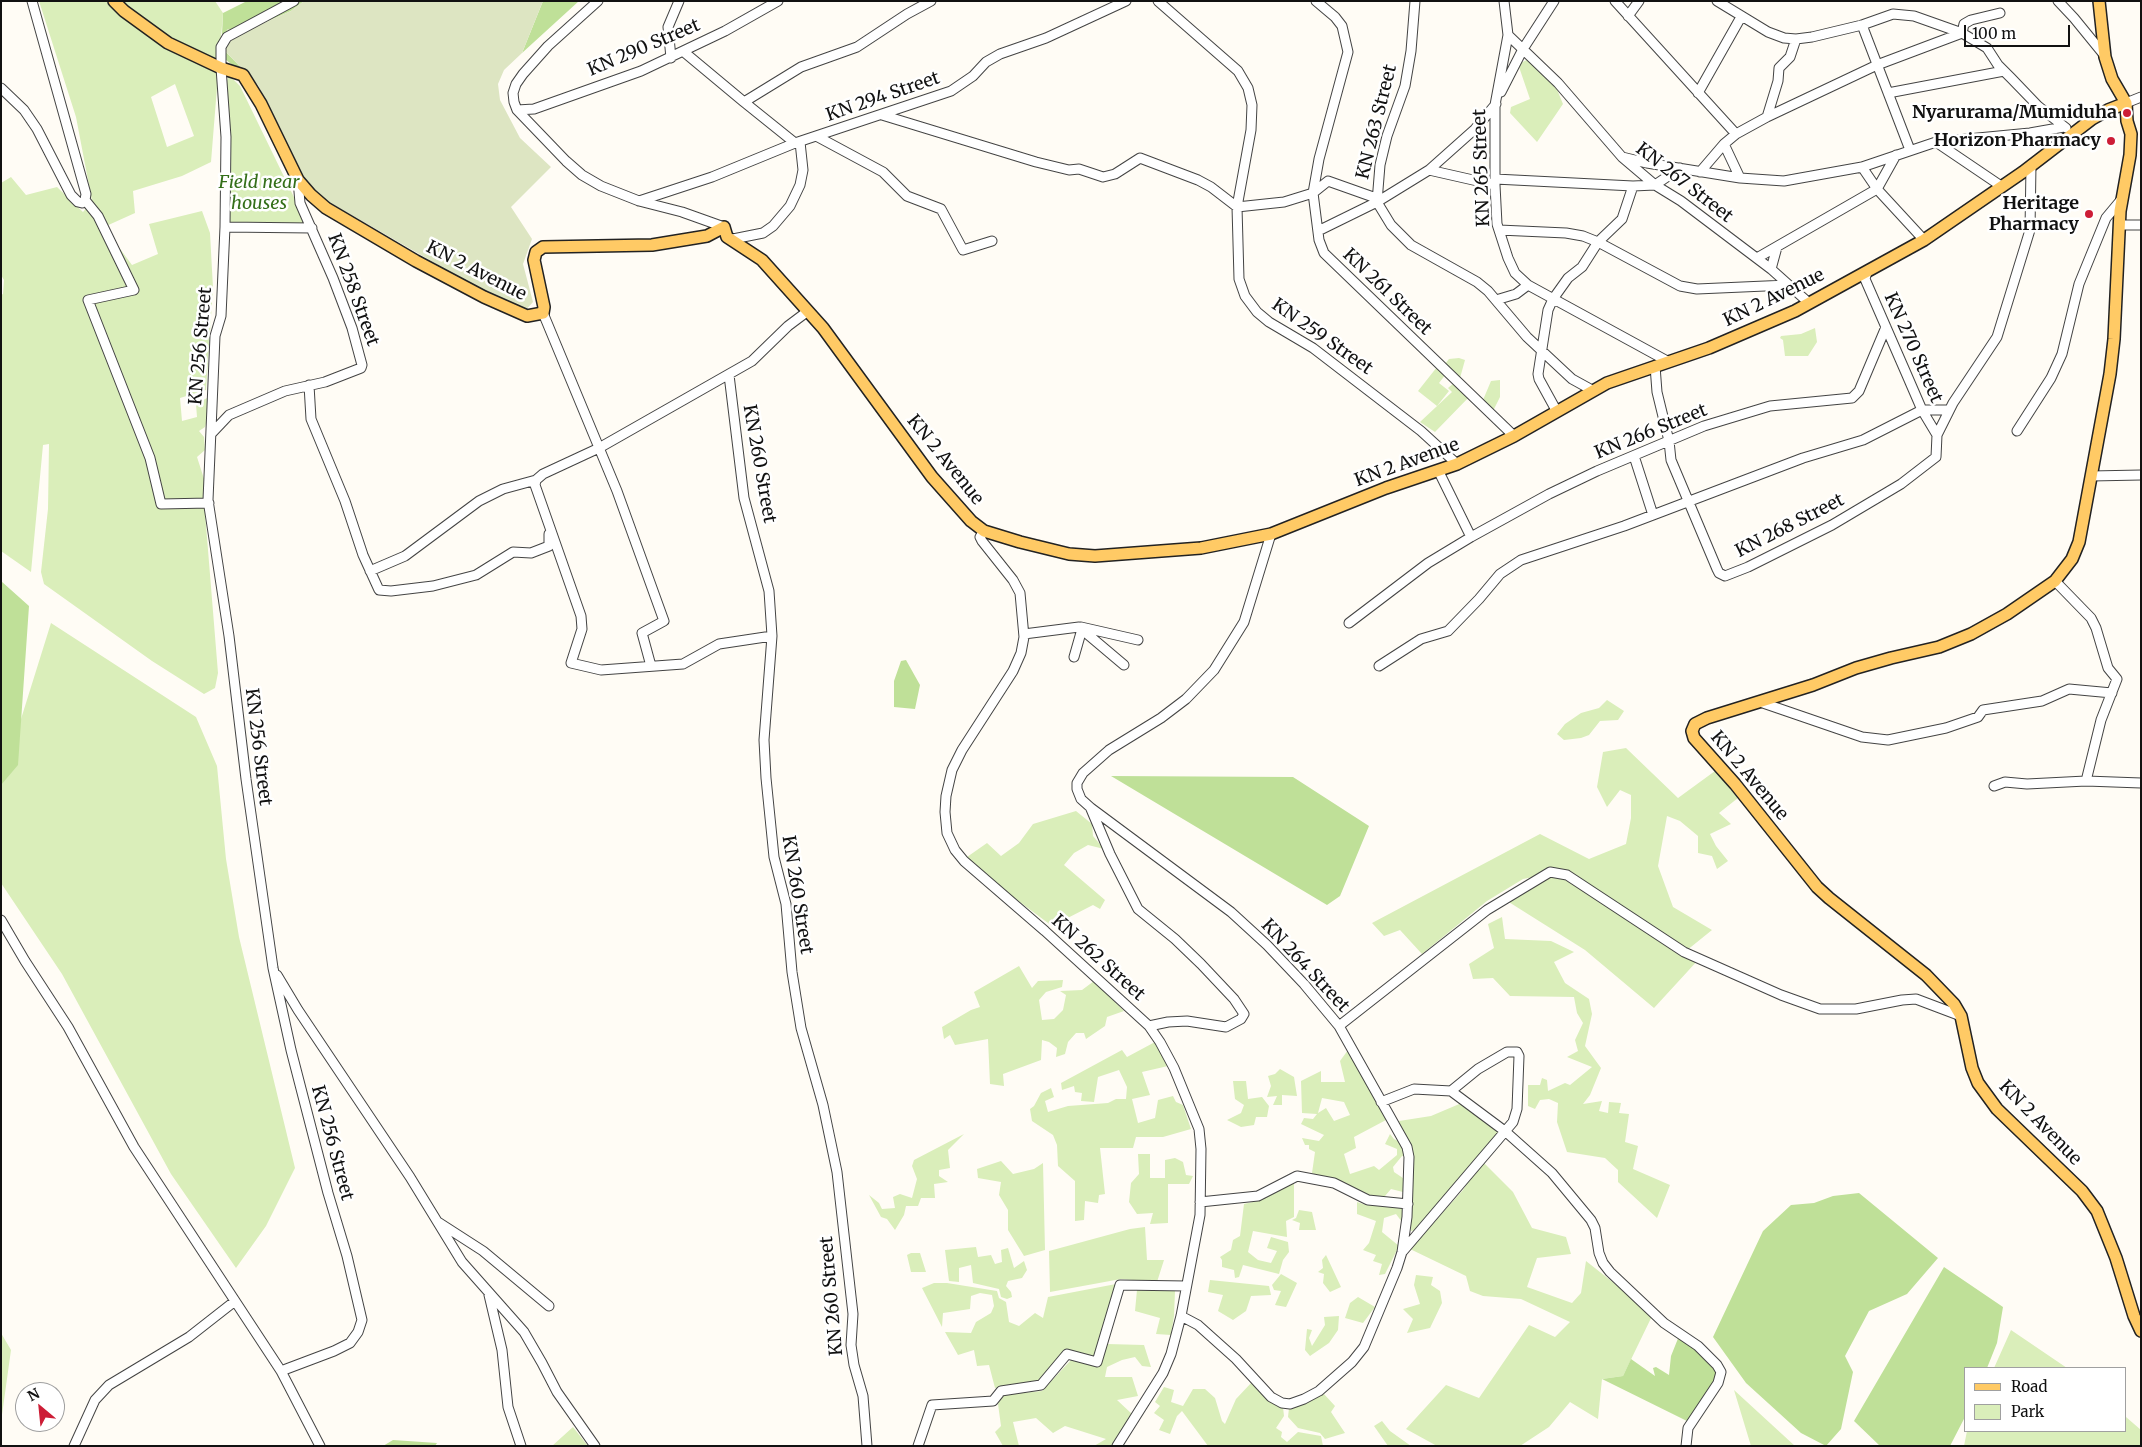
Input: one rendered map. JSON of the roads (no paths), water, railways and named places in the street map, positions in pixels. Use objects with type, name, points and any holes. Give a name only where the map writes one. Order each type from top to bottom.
[{"type":"main road","name":"KN 2 Avenue","points":[[114,1],[124,11],[168,43],[221,68],[243,75],[250,84],[276,132],[298,180],[326,208],[416,261],[518,313],[527,316],[543,313],[544,306],[534,260],[536,252],[543,247],[652,245],[707,236],[724,228],[727,237],[733,239],[762,260],[823,328],[932,477],[965,514],[984,531],[1050,550],[1095,556],[1201,548],[1271,534],[1386,488],[1457,464],[1514,436],[1592,390],[1669,362],[1795,311],[1924,240],[2031,165],[2069,129],[2126,103],[2127,121],[2136,135],[2121,200],[2114,339],[2079,542],[2072,559],[2063,573],[2055,581],[2008,614],[1971,634],[1939,648],[1864,666],[1707,718],[1696,724],[1692,731],[1694,738],[1735,784],[1817,887],[1948,995],[1961,1016],[1972,1068],[1978,1083],[1997,1108],[2082,1191],[2097,1211],[2116,1258],[2134,1316],[2141,1331]]},
{"type":"main road","points":[[2099,1],[2105,57],[2112,79],[2126,103]]},
{"type":"street","points":[[32,1],[86,194],[85,200],[98,216],[134,290],[88,300],[150,458],[161,504],[209,503]]},
{"type":"street","name":"KN 256 Street","points":[[281,1371],[350,1343],[358,1332],[362,1320],[347,1256],[328,1193],[291,1050],[273,968],[256,857],[229,636],[209,503],[215,336],[221,316],[225,227],[226,137],[221,68],[222,47],[228,37],[294,1]]},
{"type":"street","points":[[598,1],[548,46],[523,74],[516,84],[513,93],[517,110],[582,175],[601,186],[639,201],[682,212],[724,228]]},
{"type":"street","points":[[671,58],[668,27],[679,1]]},
{"type":"street","name":"KN 290 Street","points":[[517,110],[534,109],[608,84],[671,58],[778,1]]},
{"type":"street","points":[[744,102],[801,67],[857,47],[907,14],[931,1]]},
{"type":"street","name":"KN 294 Street","points":[[639,201],[712,177],[798,143],[951,91],[972,76],[986,62],[1000,54],[1046,38],[1126,1]]},
{"type":"street","name":"KN 259 Street","points":[[1158,1],[1233,66],[1248,88],[1252,106],[1251,130],[1237,208],[1239,279],[1245,296],[1257,312],[1269,322],[1313,348],[1344,371],[1421,432],[1457,464]]},
{"type":"street","name":"KN 261 Street","points":[[1316,1],[1342,26],[1348,52],[1319,159],[1313,193],[1318,231],[1324,253],[1514,436]]},
{"type":"street","name":"KN 263 Street","points":[[1415,1],[1411,51],[1405,86],[1387,136],[1380,166],[1377,200],[1391,225],[1411,245],[1477,282],[1496,300],[1513,322],[1572,379],[1592,390]]},
{"type":"street","name":"KN 265 Street","points":[[1504,1],[1508,35],[1495,105],[1495,182],[1498,230],[1508,258],[1515,273],[1528,285],[1669,362]]},
{"type":"street","points":[[1318,231],[1429,170],[1470,135],[1495,105],[1508,77],[1554,1]]},
{"type":"street","points":[[1615,1],[1736,134]]},
{"type":"street","points":[[1628,16],[1639,1]]},
{"type":"street","points":[[1717,1],[1768,32],[1784,38],[1812,38],[1862,25],[1893,14],[1906,14],[1962,33],[1987,48],[1998,65],[2038,106],[2069,129]]},
{"type":"street","points":[[2058,1],[2105,57]]},
{"type":"street","points":[[1962,33],[1964,24],[2000,13]]},
{"type":"street","points":[[1698,93],[1741,17]]},
{"type":"street","points":[[1862,25],[1910,150]]},
{"type":"street","points":[[1700,172],[1724,144],[1736,134],[1767,117],[1877,65],[1962,33]]},
{"type":"street","name":"KN 267 Street","points":[[1508,35],[1558,83],[1622,158],[1655,185],[1681,201],[1772,269],[1809,303]]},
{"type":"street","points":[[1767,117],[1778,81],[1780,66],[1790,57],[1796,39]]},
{"type":"street","points":[[684,52],[744,102],[798,143],[803,170],[800,185],[790,206],[773,226],[763,233],[733,239]]},
{"type":"street","points":[[1888,93],[2004,71]]},
{"type":"street","points":[[1,88],[24,110],[37,129],[71,195],[78,202],[82,203],[85,200]]},
{"type":"street","points":[[2126,103],[2141,97]]},
{"type":"street","points":[[882,115],[1036,162],[1069,170],[1078,169],[1104,177],[1115,174],[1140,158],[1198,180],[1211,187],[1237,208],[1284,202],[1313,193],[1328,181],[1333,181],[1377,200]]},
{"type":"street","points":[[1622,158],[1740,178],[1784,182],[1862,167],[1936,142],[2069,129]]},
{"type":"street","points":[[818,136],[883,172],[907,196],[942,209],[962,250],[992,241]]},
{"type":"street","points":[[1936,142],[2001,186]]},
{"type":"street","points":[[1724,144],[1740,178]]},
{"type":"street","points":[[1757,258],[1878,189],[1896,155]]},
{"type":"street","points":[[1937,435],[1949,410],[1998,337],[2030,230],[2031,165]]},
{"type":"street","points":[[1862,167],[1878,189],[1924,240]]},
{"type":"street","points":[[1429,170],[1495,182],[1633,186],[1655,185],[1680,168]]},
{"type":"street","name":"KN 258 Street","points":[[211,434],[229,415],[285,391],[324,382],[361,368],[362,365],[340,296],[300,204],[298,180]]},
{"type":"street","points":[[1556,410],[1538,379],[1548,310],[1553,299],[1568,278],[1582,267],[1598,242],[1622,219],[1633,186]]},
{"type":"street","points":[[2017,431],[2051,378],[2062,354],[2074,302],[2083,275],[2106,218],[2121,200]]},
{"type":"street","points":[[2120,225],[2141,225]]},
{"type":"street","points":[[225,227],[312,228]]},
{"type":"street","points":[[1498,230],[1566,233],[1583,236],[1598,242],[1680,286],[1697,288],[1788,285]]},
{"type":"street","points":[[1772,269],[1777,248]]},
{"type":"street","name":"KN 270 Street","points":[[1866,272],[1865,279],[1922,410],[1937,435]]},
{"type":"street","points":[[1496,300],[1516,294],[1528,285]]},
{"type":"street","points":[[370,571],[405,556],[478,501],[503,489],[536,480],[543,474],[599,448],[729,375],[757,358],[788,326],[808,311]]},
{"type":"street","points":[[543,313],[617,491],[664,621],[642,633],[651,666]]},
{"type":"street","name":"KN 266 Street","points":[[1348,623],[1428,563],[1549,494],[1597,471],[1704,426],[1770,406],[1852,398],[1859,391],[1886,327]]},
{"type":"street","name":"KN 268 Street","points":[[1654,366],[1657,392],[1669,441],[1671,460],[1717,569],[1719,573],[1725,576],[1748,568],[1832,526],[1901,484],[1936,457],[1937,435]]},
{"type":"street","name":"KN 260 Street","points":[[729,375],[744,498],[769,591],[772,636],[764,740],[774,858],[786,904],[792,972],[801,1028],[823,1105],[837,1172],[853,1314],[851,1344],[854,1365],[863,1396],[867,1446]]},
{"type":"street","points":[[309,385],[311,419],[379,590],[384,592],[433,586],[476,575],[512,552],[531,553],[549,546],[550,529]]},
{"type":"street","points":[[1379,666],[1421,638],[1448,631],[1500,574],[1521,560],[1689,502],[1803,458],[1863,440],[1922,410],[1949,410]]},
{"type":"street","points":[[1634,456],[1653,515]]},
{"type":"street","points":[[1438,470],[1471,537]]},
{"type":"street","points":[[2091,476],[2141,476]]},
{"type":"street","points":[[536,480],[536,491],[582,616],[582,629],[571,663],[601,670],[682,664],[719,644],[772,636]]},
{"type":"street","name":"KN 262 Street","points":[[984,531],[980,537],[982,541],[1014,580],[1020,593],[1024,634],[1020,653],[1013,671],[962,750],[952,770],[946,796],[947,833],[955,850],[964,861],[1045,931],[1149,1026],[1174,1068],[1198,1128],[1200,1216],[1181,1316],[1171,1354],[1163,1373],[1118,1446]]},
{"type":"street","name":"KN 264 Street","points":[[1181,1316],[1198,1324],[1236,1359],[1271,1397],[1282,1403],[1290,1404],[1319,1391],[1352,1362],[1364,1347],[1402,1252],[1408,1204],[1408,1152],[1401,1135],[1339,1026],[1285,964],[1232,912],[1091,808],[1081,798],[1077,789],[1083,773],[1109,750],[1186,700],[1214,670],[1237,636],[1251,606],[1271,534]]},
{"type":"street","points":[[2055,581],[2085,611],[2096,628],[2108,668],[2117,679],[2102,720],[2086,781]]},
{"type":"street","points":[[1024,634],[1080,628],[1138,640]]},
{"type":"street","points":[[1074,657],[1080,628]]},
{"type":"street","points":[[1080,628],[1124,665]]},
{"type":"street","points":[[1760,702],[1862,737],[1888,740],[1946,728],[1978,717],[1983,710],[2042,701],[2069,689],[2112,693]]},
{"type":"street","points":[[1994,786],[2000,782],[2027,784],[2086,781],[2141,783]]},
{"type":"street","points":[[1091,808],[1110,854],[1138,910],[1175,939],[1201,964],[1234,998],[1244,1014],[1242,1019],[1226,1027],[1187,1021],[1149,1026]]},
{"type":"street","points":[[1339,1026],[1487,910],[1550,872],[1567,875],[1684,952],[1782,995],[1820,1009],[1856,1009],[1916,999],[1961,1016]]},
{"type":"street","points":[[1,920],[25,961],[68,1026],[134,1147],[281,1371],[320,1446]]},
{"type":"street","points":[[273,968],[298,1010],[410,1177],[462,1262],[524,1332],[557,1392],[595,1446]]},
{"type":"street","points":[[1402,1252],[1513,1122],[1517,1109],[1519,1056],[1517,1052],[1507,1052],[1478,1069],[1451,1091]]},
{"type":"street","points":[[1381,1102],[1414,1089],[1451,1091],[1506,1132],[1552,1173],[1591,1220],[1595,1228],[1602,1263],[1664,1323],[1698,1346],[1717,1365],[1721,1372],[1718,1383],[1688,1428],[1686,1446]]},
{"type":"street","points":[[1200,1202],[1258,1196],[1297,1176],[1334,1183],[1368,1200],[1408,1204]]},
{"type":"street","points":[[436,1221],[483,1251],[550,1306]]},
{"type":"street","points":[[918,1446],[932,1405],[993,1401],[1001,1391],[1041,1385],[1067,1354],[1097,1362],[1120,1285],[1186,1286]]},
{"type":"street","points":[[489,1294],[502,1350],[509,1413],[521,1446]]},
{"type":"street","points":[[74,1446],[95,1400],[110,1385],[189,1337],[235,1301]]},
{"type":"place","name":"Nyarurama/Mumiduha","points":[[2127,113]]},
{"type":"place","name":"Horizon Pharmacy","points":[[2111,141]]},
{"type":"place","name":"Heritage Pharmacy","points":[[2089,214]]},
{"type":"park label","name":"Field near houses","points":[[259,193]]}]
